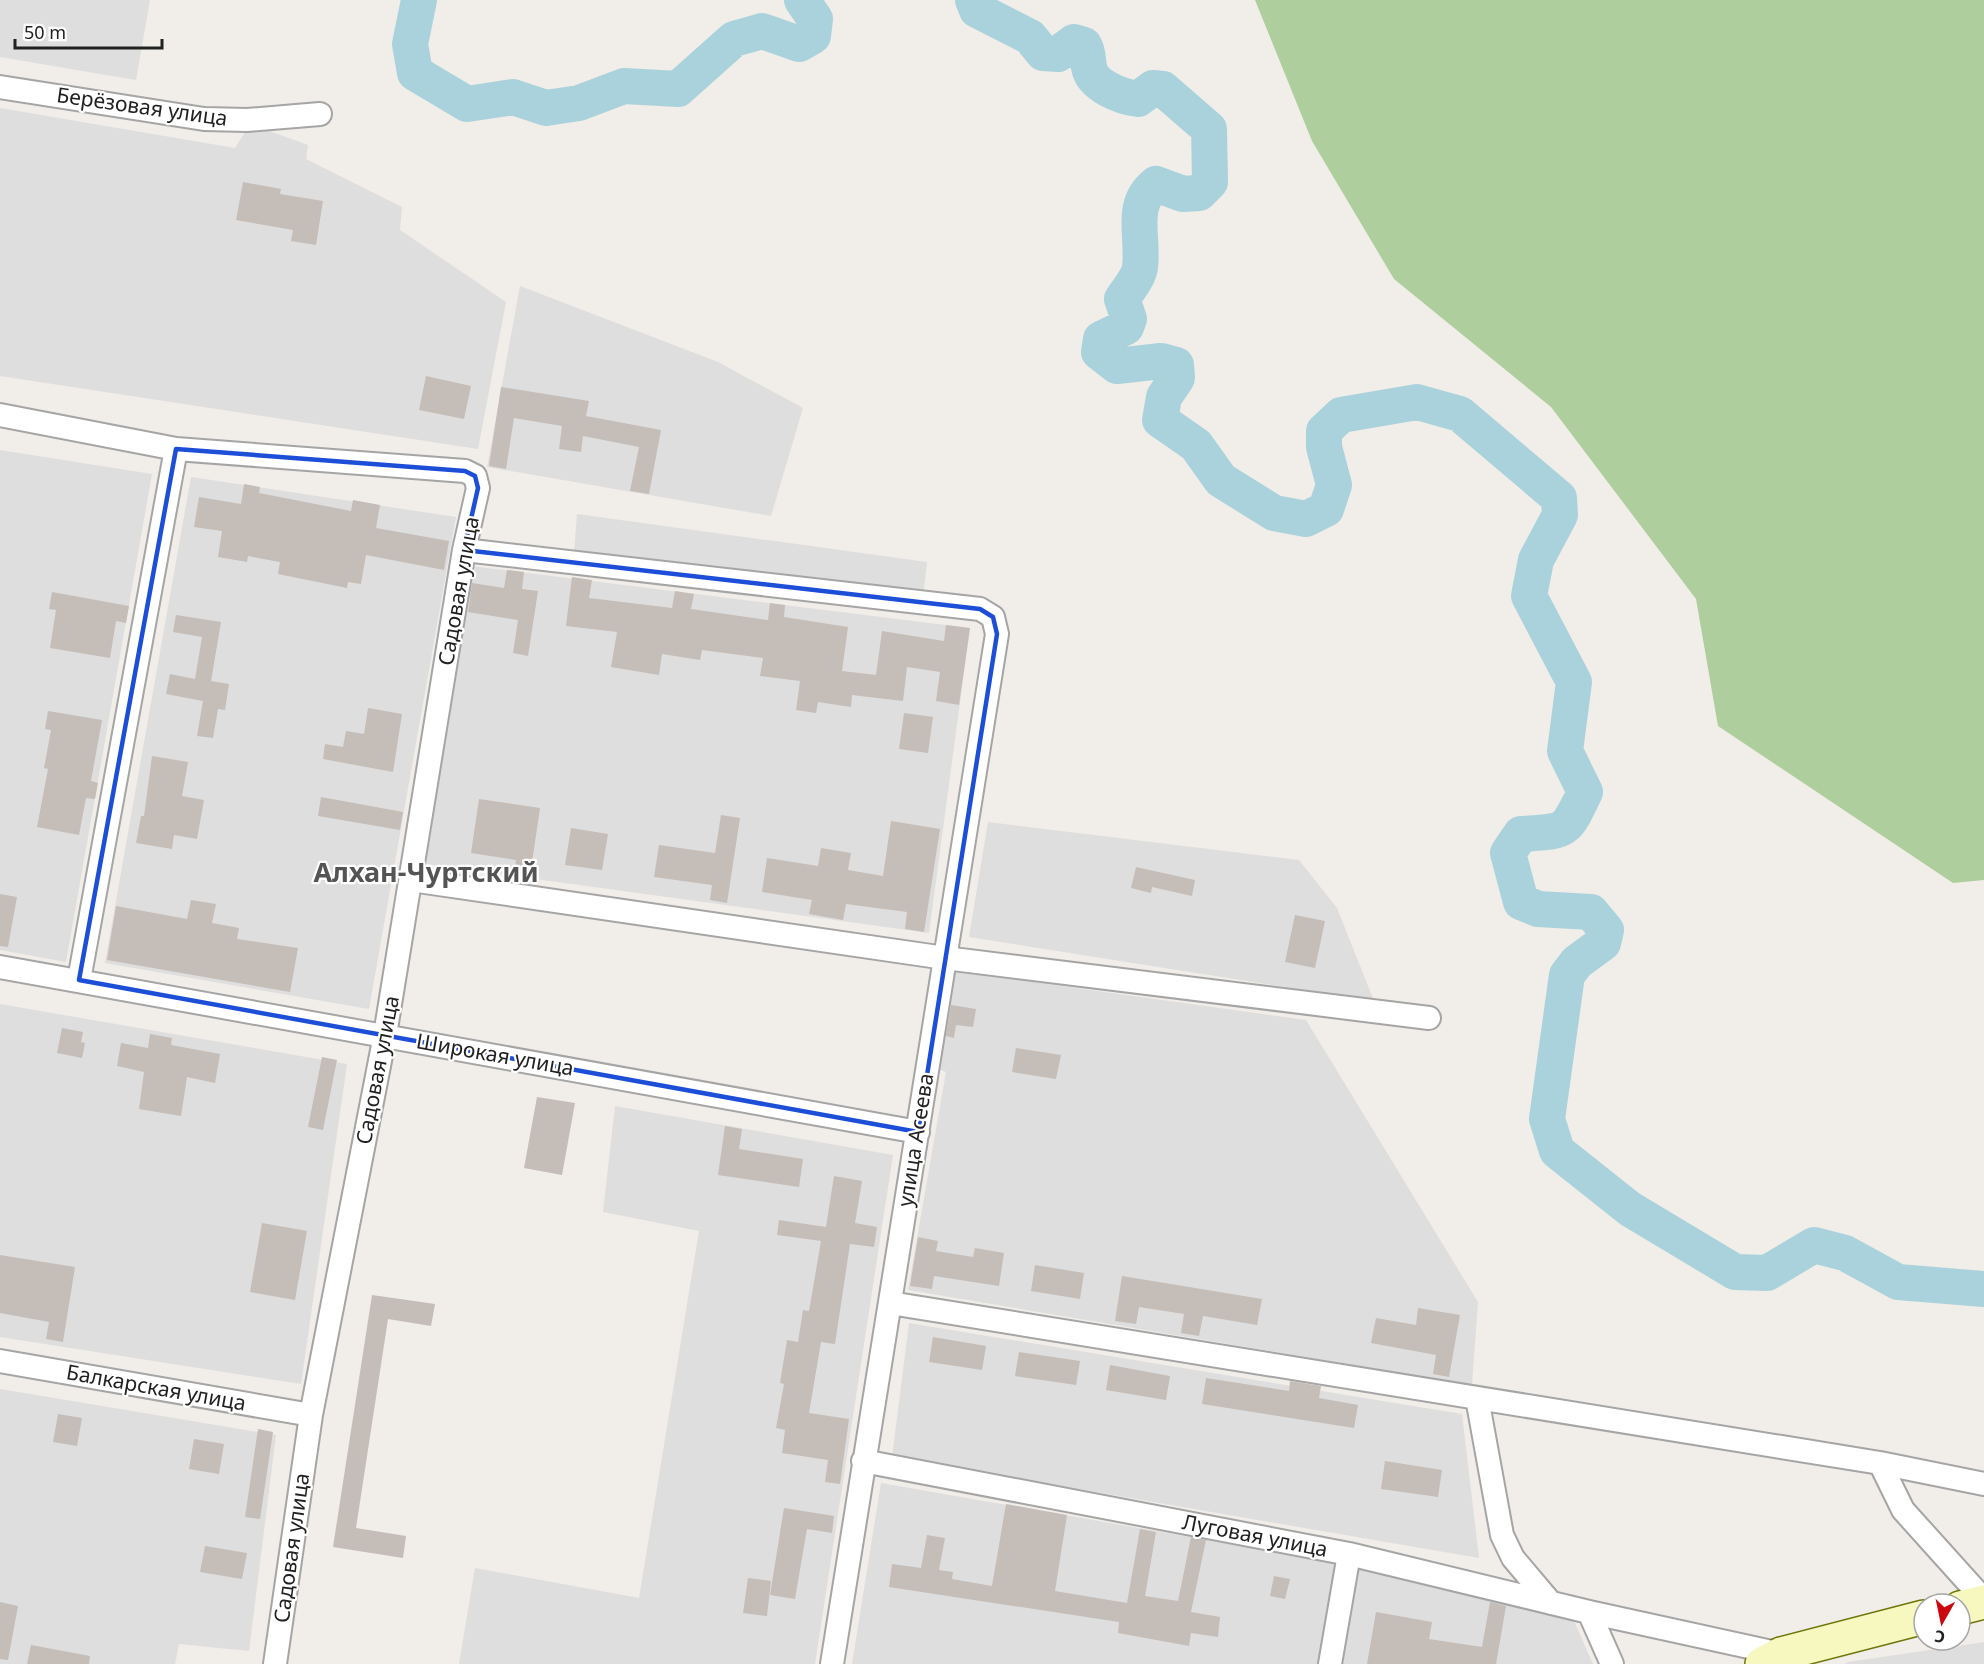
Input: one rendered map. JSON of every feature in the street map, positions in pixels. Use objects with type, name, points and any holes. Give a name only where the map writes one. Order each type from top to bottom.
[{"type":"street","name":"Берёзовая улица","points":[[0,87],[204,119],[247,120],[320,114]]},
{"type":"street","points":[[0,415],[176,449],[79,980]]},
{"type":"street","name":"Садовая улица","points":[[176,449],[465,471],[475,476],[478,488],[464,550],[385,1035],[311,1415],[275,1664]]},
{"type":"street","name":"улица Асеева","points":[[464,550],[980,609],[993,617],[997,634],[832,1664]]},
{"type":"street","points":[[411,880],[945,958],[1430,1018]]},
{"type":"street","name":"Широкая улица","points":[[0,967],[918,1132]]},
{"type":"street","points":[[890,1303],[1880,1463],[1984,1484]]},
{"type":"street","name":"Балкарская улица","points":[[0,1360],[311,1415]]},
{"type":"street","points":[[1477,1398],[1502,1535],[1513,1558],[1551,1603]]},
{"type":"street","name":"Луговая улица","points":[[863,1461],[1349,1554],[1771,1659]]},
{"type":"street","points":[[1880,1463],[1903,1510],[1984,1601]]},
{"type":"street","points":[[1330,1664],[1349,1554]]},
{"type":"street","points":[[1589,1612],[1612,1664]]},
{"type":"street","points":[[1771,1659],[1912,1620]]},
{"type":"highlighted area","points":[[176,449],[465,471],[475,476],[478,488],[464,550],[980,609],[993,617],[997,634],[918,1132],[79,980]]},
{"type":"shaded area","points":[[0,0],[150,0],[136,80],[0,57]]},
{"type":"shaded area","points":[[0,108],[235,148],[250,124],[308,145],[306,159],[402,207],[400,230],[506,302],[478,449],[0,376]]},
{"type":"shaded area","points":[[520,286],[718,362],[803,408],[771,516],[487,467]]},
{"type":"shaded area","points":[[0,450],[152,474],[66,962],[0,950]]},
{"type":"shaded area","points":[[191,477],[456,517],[369,1009],[105,963]]},
{"type":"shaded area","points":[[577,514],[927,562],[923,597],[574,553]]},
{"type":"shaded area","points":[[471,566],[970,628],[929,933],[426,864]]},
{"type":"shaded area","points":[[988,822],[1299,860],[1337,908],[1374,1001],[969,937]]},
{"type":"shaded area","points":[[952,971],[1306,1020],[1478,1302],[1472,1385],[908,1290],[946,1072],[935,1068]]},
{"type":"shaded area","points":[[0,1004],[347,1064],[301,1384],[0,1337]]},
{"type":"shaded area","points":[[615,1106],[893,1155],[815,1664],[459,1664],[475,1568],[639,1598],[699,1231],[603,1212]]},
{"type":"shaded area","points":[[909,1323],[1462,1414],[1479,1558],[892,1457]]},
{"type":"shaded area","points":[[0,1389],[276,1435],[249,1651],[179,1644],[175,1664],[0,1664]]},
{"type":"shaded area","points":[[881,1483],[1356,1566],[1481,1596],[1574,1621],[1593,1664],[852,1664]]},
{"type":"shaded area","points":[[1984,1642],[1984,1664],[1845,1664],[1916,1652],[1972,1652],[1972,1644]]},
{"type":"green space","points":[[1255,0],[1984,0],[1984,880],[1953,883],[1718,726],[1696,599],[1551,407],[1394,279],[1312,141]]},
{"type":"building","points":[[243,182],[281,189],[280,194],[323,201],[316,245],[291,241],[293,230],[236,220]]},
{"type":"building","points":[[426,376],[471,386],[464,419],[419,410]]},
{"type":"building","points":[[501,387],[589,401],[586,416],[661,430],[649,494],[630,491],[639,447],[583,436],[581,452],[559,449],[562,426],[514,418],[506,469],[489,466]]},
{"type":"building","points":[[244,484],[260,487],[259,493],[351,511],[353,500],[380,505],[376,528],[449,541],[444,570],[366,555],[361,584],[348,582],[347,588],[278,574],[280,562],[248,556],[247,562],[218,557],[222,531],[194,527],[199,497],[241,504]]},
{"type":"building","points":[[507,570],[524,572],[522,589],[538,591],[528,656],[513,653],[518,620],[468,612],[472,583],[504,588]]},
{"type":"building","points":[[572,577],[592,580],[589,598],[672,608],[675,591],[694,594],[691,609],[768,620],[770,603],[785,605],[784,617],[848,627],[842,671],[876,675],[882,631],[944,641],[946,625],[970,628],[959,705],[936,701],[940,672],[907,667],[903,701],[852,695],[851,707],[818,702],[816,713],[796,710],[800,681],[760,676],[763,658],[702,650],[700,660],[662,654],[659,675],[611,667],[617,632],[566,626]]},
{"type":"building","points":[[52,592],[129,606],[126,623],[116,621],[110,658],[50,648],[56,610],[49,609]]},
{"type":"building","points":[[176,615],[221,622],[211,681],[229,684],[225,710],[218,709],[213,738],[197,736],[203,701],[166,694],[170,674],[195,679],[202,637],[173,632]]},
{"type":"building","points":[[368,708],[402,714],[393,772],[323,759],[325,744],[343,747],[346,731],[364,734]]},
{"type":"building","points":[[48,711],[102,720],[91,781],[98,783],[95,799],[86,798],[79,835],[37,827],[48,769],[44,768],[51,730],[45,729]]},
{"type":"building","points":[[904,713],[933,717],[928,753],[899,749]]},
{"type":"building","points":[[152,756],[188,762],[182,796],[204,800],[197,839],[174,835],[172,849],[136,843],[141,816],[144,816]]},
{"type":"building","points":[[321,797],[403,812],[400,830],[318,816]]},
{"type":"building","points":[[479,799],[540,808],[530,876],[514,873],[516,860],[471,853]]},
{"type":"building","points":[[721,815],[740,818],[727,903],[710,900],[712,885],[654,877],[659,845],[715,853]]},
{"type":"building","points":[[891,821],[940,829],[924,932],[905,929],[907,912],[846,904],[843,920],[809,914],[812,900],[762,892],[767,858],[818,866],[821,848],[851,853],[848,870],[883,876]]},
{"type":"building","points":[[571,828],[608,834],[602,870],[565,865]]},
{"type":"building","points":[[1136,867],[1195,880],[1192,896],[1152,887],[1151,893],[1131,888]]},
{"type":"building","points":[[0,894],[17,897],[8,947],[0,946]]},
{"type":"building","points":[[191,900],[216,904],[212,923],[239,928],[237,939],[298,948],[290,992],[107,960],[116,906],[187,919]]},
{"type":"building","points":[[1295,915],[1325,921],[1315,968],[1285,962]]},
{"type":"building","points":[[951,1005],[976,1009],[973,1027],[956,1025],[954,1038],[946,1036]]},
{"type":"building","points":[[62,1028],[83,1032],[81,1042],[85,1043],[82,1058],[57,1053]]},
{"type":"building","points":[[150,1034],[172,1038],[171,1045],[220,1054],[215,1083],[187,1077],[181,1116],[139,1109],[144,1072],[117,1066],[121,1043],[148,1048]]},
{"type":"building","points":[[1016,1048],[1061,1055],[1056,1079],[1012,1072]]},
{"type":"building","points":[[322,1057],[337,1060],[323,1130],[308,1127]]},
{"type":"building","points":[[537,1097],[575,1103],[562,1175],[524,1168]]},
{"type":"building","points":[[725,1126],[742,1129],[739,1149],[803,1159],[799,1187],[718,1175]]},
{"type":"building","points":[[834,1176],[862,1181],[855,1223],[877,1227],[874,1247],[850,1244],[835,1344],[821,1342],[809,1413],[849,1419],[840,1484],[825,1482],[828,1460],[782,1453],[785,1430],[776,1428],[784,1384],[780,1383],[787,1340],[798,1342],[803,1310],[809,1311],[821,1241],[777,1235],[779,1220],[826,1227]]},
{"type":"building","points":[[262,1223],[307,1231],[295,1300],[250,1292]]},
{"type":"building","points":[[918,1237],[938,1241],[936,1251],[973,1257],[975,1248],[1004,1253],[999,1286],[934,1276],[932,1289],[910,1286]]},
{"type":"building","points":[[0,1255],[75,1267],[63,1342],[46,1339],[49,1322],[0,1313]]},
{"type":"building","points":[[1035,1265],[1084,1273],[1080,1299],[1031,1291]]},
{"type":"building","points":[[1122,1276],[1262,1299],[1257,1325],[1203,1316],[1199,1336],[1181,1333],[1184,1314],[1139,1307],[1136,1324],[1115,1321]]},
{"type":"building","points":[[372,1295],[435,1304],[431,1326],[388,1319],[356,1528],[406,1536],[403,1558],[333,1547]]},
{"type":"building","points":[[1418,1308],[1460,1315],[1449,1377],[1433,1374],[1436,1355],[1371,1343],[1376,1318],[1416,1325]]},
{"type":"building","points":[[933,1337],[986,1346],[982,1370],[929,1362]]},
{"type":"building","points":[[1019,1352],[1080,1361],[1076,1385],[1015,1376]]},
{"type":"building","points":[[1110,1365],[1170,1376],[1166,1400],[1106,1390]]},
{"type":"building","points":[[1206,1378],[1289,1391],[1290,1381],[1321,1386],[1319,1398],[1358,1405],[1354,1428],[1202,1404]]},
{"type":"building","points":[[58,1414],[82,1418],[77,1446],[53,1442]]},
{"type":"building","points":[[258,1429],[273,1432],[260,1519],[245,1517]]},
{"type":"building","points":[[194,1439],[224,1444],[219,1474],[189,1469]]},
{"type":"building","points":[[1385,1461],[1442,1470],[1438,1497],[1381,1489]]},
{"type":"building","points":[[1006,1504],[1067,1515],[1055,1591],[1127,1603],[1140,1529],[1156,1532],[1145,1596],[1178,1601],[1191,1537],[1206,1540],[1191,1612],[1220,1617],[1218,1637],[1191,1633],[1189,1646],[1118,1633],[1119,1622],[889,1587],[892,1564],[921,1568],[927,1535],[945,1538],[939,1570],[953,1572],[952,1579],[992,1586]]},
{"type":"building","points":[[784,1508],[834,1516],[832,1533],[807,1529],[795,1599],[770,1595]]},
{"type":"building","points":[[205,1546],[247,1553],[242,1579],[200,1572]]},
{"type":"building","points":[[1274,1576],[1290,1579],[1285,1599],[1270,1596]]},
{"type":"building","points":[[748,1578],[771,1581],[767,1616],[743,1613]]},
{"type":"building","points":[[0,1602],[18,1606],[8,1660],[0,1659]]},
{"type":"building","points":[[1490,1602],[1506,1606],[1496,1664],[1367,1664],[1376,1612],[1432,1622],[1429,1639],[1482,1647]]},
{"type":"building","points":[[31,1645],[90,1656],[89,1664],[27,1664]]},
{"type":"waterway","points":[[419,0],[410,44],[415,73],[467,104],[513,97],[546,108],[579,103],[624,86],[678,89],[734,39],[762,31],[799,44],[813,36],[815,19],[802,0]]},
{"type":"waterway","points":[[973,0],[977,10],[1030,37],[1043,53],[1058,54],[1074,42],[1084,45],[1091,74],[1102,85],[1116,93],[1138,99],[1153,88],[1163,89],[1209,129],[1210,182],[1199,193],[1183,194],[1156,184],[1148,192],[1143,202],[1139,222],[1141,256],[1139,271],[1122,299],[1129,319],[1126,327],[1101,339],[1099,352],[1117,366],[1161,361],[1176,365],[1177,378],[1164,397],[1160,420],[1196,445],[1221,480],[1274,513],[1306,519],[1326,509],[1334,485],[1324,447],[1324,431],[1341,415],[1417,402],[1460,414],[1559,498],[1560,515],[1536,560],[1529,596],[1574,682],[1565,751],[1585,792],[1573,816],[1563,828],[1548,832],[1521,834],[1508,853],[1521,902],[1538,909],[1591,912],[1606,930],[1603,943],[1577,962],[1567,975],[1547,1119],[1557,1151],[1630,1209],[1735,1272],[1767,1273],[1814,1245],[1845,1253],[1898,1282],[1984,1289]]},
{"type":"district","name":"Алхан-Чуртский","points":[[426,873]]}]
